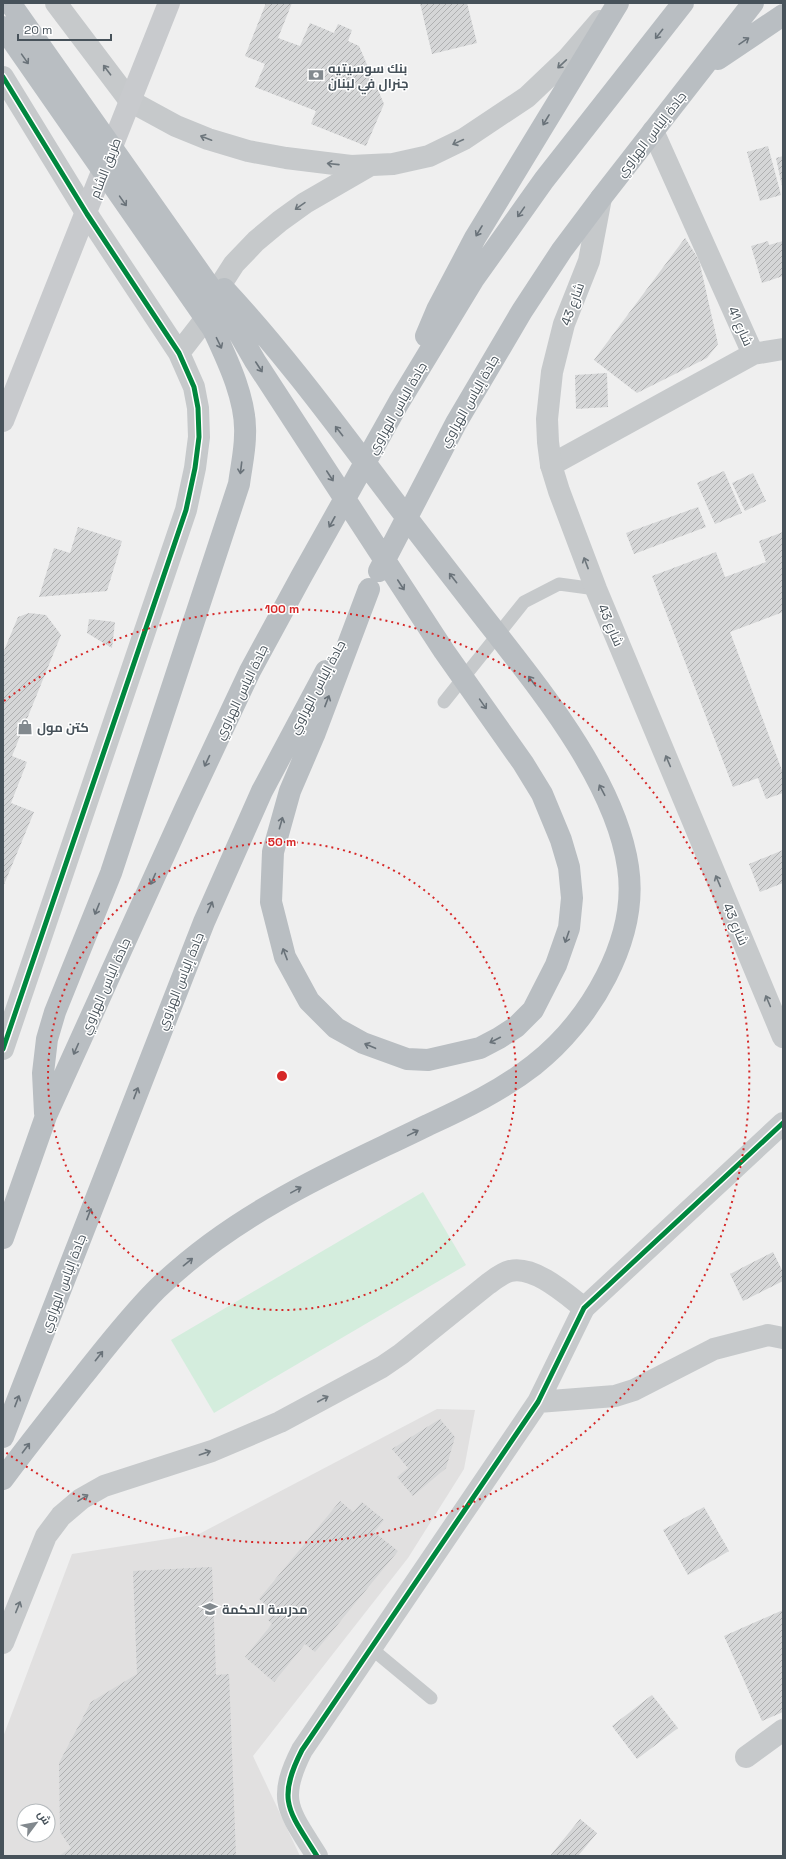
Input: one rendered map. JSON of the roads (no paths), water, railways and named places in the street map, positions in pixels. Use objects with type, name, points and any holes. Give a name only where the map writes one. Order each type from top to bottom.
[{"type":"highway","points":[[10,3],[224,307],[259,368],[444,651],[484,706],[542,794],[561,840],[569,867],[572,898],[570,928],[544,991],[532,1010],[516,1027],[500,1038],[480,1048],[456,1055],[428,1060],[407,1059],[363,1043],[336,1028],[309,1001],[285,957],[271,902],[272,852],[290,791],[314,735],[370,589]]},
{"type":"highway","points":[[399,402],[437,310],[475,238],[616,3]]},
{"type":"highway","name":"جادة الياس الهراوي","points":[[3,1238],[46,1116],[186,807],[250,671],[304,570],[399,402],[473,280],[544,180],[683,3]]},
{"type":"highway","name":"جادة إلياس الهراوي","points":[[3,1437],[204,922],[262,791],[370,589],[456,423],[522,311],[562,250],[601,198],[753,3]]},
{"type":"highway","points":[[700,71],[783,15]]},
{"type":"highway","points":[[3,27],[212,329],[234,376],[242,406],[246,434],[239,484],[111,873],[55,1012],[47,1040],[43,1073],[46,1116]]},
{"type":"highway","points":[[3,1479],[50,1416],[75,1387],[129,1318],[178,1271],[214,1242],[272,1204],[311,1182],[479,1101],[533,1066],[553,1048],[570,1031],[597,993],[617,950],[626,922],[630,895],[629,871],[618,826],[605,795],[588,764],[550,706],[513,655],[284,359],[243,309],[178,240]]},
{"type":"main road","name":"طريق الشام","points":[[3,421],[87,214],[169,3]]},
{"type":"street","points":[[56,3],[130,101],[176,126],[208,139],[248,151],[325,163],[370,165],[393,164],[429,156],[464,139],[494,121],[527,97],[568,58],[616,3]]},
{"type":"street","points":[[3,77],[87,214],[179,353],[194,387],[198,408],[199,436],[195,468],[186,510],[3,1049]]},
{"type":"street","name":"شارع 41","points":[[551,465],[753,354],[653,131]]},
{"type":"street","points":[[179,353],[203,322],[216,292],[234,264],[256,241],[305,203],[370,165]]},
{"type":"street","name":"شارع 43","points":[[601,198],[589,261],[564,324],[552,372],[548,394],[547,419],[551,465],[559,491],[596,589],[783,1037]]},
{"type":"street","points":[[753,354],[783,349]]},
{"type":"street","points":[[317,1856],[296,1822],[288,1803],[288,1782],[302,1750],[372,1649],[538,1402],[584,1308],[783,1124]]},
{"type":"street","points":[[3,1643],[46,1536],[61,1516],[81,1499],[104,1486],[212,1451],[260,1432],[287,1419],[401,1354],[488,1284],[499,1276],[510,1271],[520,1270],[535,1275],[559,1289],[584,1308]]},
{"type":"street","points":[[538,1402],[616,1396],[634,1390],[714,1349],[768,1335],[783,1338]]},
{"type":"street","points":[[746,1757],[783,1730]]},
{"type":"lane","points":[[444,702],[524,602],[559,584],[596,589]]},
{"type":"lane","points":[[372,1649],[431,1698]]},
{"type":"place","name":"بنك سوسيتيه جنرال في لبنان","points":[[316,75]]},
{"type":"place","name":"كتن مول","points":[[25,727]]},
{"type":"place","name":"مدرسة الحكمة","points":[[210,1609]]}]
